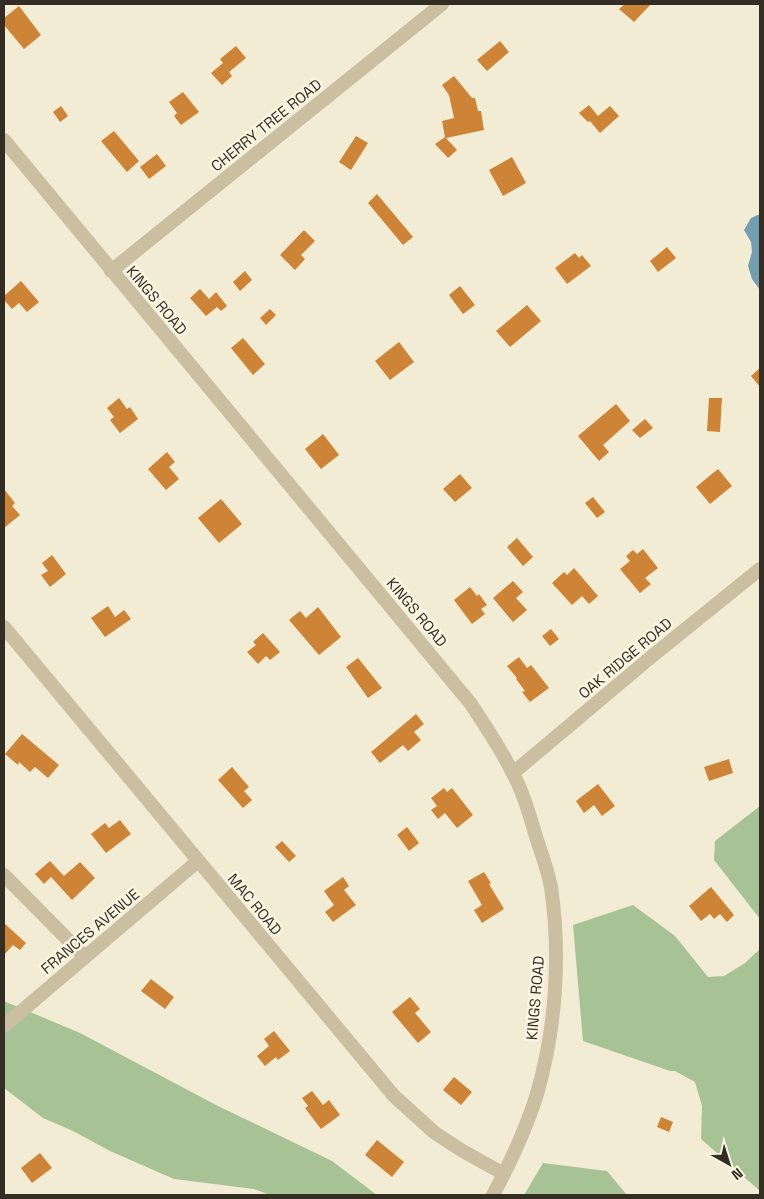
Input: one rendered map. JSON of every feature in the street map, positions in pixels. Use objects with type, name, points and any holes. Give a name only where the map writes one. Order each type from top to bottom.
[{"type":"street","name":"CHERRY TREE ROAD","points":[[112,271],[442,4]]},
{"type":"street","name":"KINGS ROAD","points":[[4,140],[8,155],[112,271],[471,704],[489,731],[513,774],[527,806],[550,886],[555,931],[556,976],[549,1040],[537,1093],[521,1138],[493,1195]]},
{"type":"street","name":"OAK RIDGE ROAD","points":[[513,774],[651,657],[760,569]]},
{"type":"street","name":"MAC ROAD","points":[[4,627],[394,1096],[434,1133],[504,1174]]},
{"type":"street","name":"FRANCES AVENUE","points":[[4,1026],[198,861]]},
{"type":"street","points":[[4,875],[85,957]]},
{"type":"green space","points":[[760,806],[760,919],[714,860],[715,841]]},
{"type":"green space","points":[[633,905],[675,936],[708,977],[724,976],[745,963],[760,949],[760,1191],[701,1139],[702,1106],[695,1082],[675,1071],[670,1071],[583,1041],[573,925]]},
{"type":"green space","points":[[4,1001],[80,1033],[218,1106],[332,1161],[377,1195],[270,1195],[254,1189],[174,1179],[110,1151],[73,1131],[43,1118],[4,1088]]},
{"type":"green space","points":[[543,1163],[607,1171],[627,1195],[524,1195]]},
{"type":"water","points":[[760,214],[760,290],[752,279],[748,266],[752,252],[751,242],[744,230],[751,218]]},
{"type":"building","points":[[625,4],[651,4],[634,22],[619,9]]},
{"type":"building","points":[[19,6],[41,35],[24,49],[4,25],[4,18]]},
{"type":"building","points":[[500,41],[509,52],[487,71],[477,60]]},
{"type":"building","points":[[236,46],[246,58],[229,72],[232,76],[222,85],[211,73],[223,63],[220,59]]},
{"type":"building","points":[[454,76],[472,98],[475,98],[478,111],[481,111],[484,130],[446,138],[457,150],[448,158],[435,144],[445,137],[442,121],[454,118],[449,95],[442,85]]},
{"type":"building","points":[[183,92],[199,112],[181,125],[174,116],[177,113],[169,102]]},
{"type":"building","points":[[589,105],[598,116],[610,106],[619,116],[600,133],[590,121],[588,122],[579,113]]},
{"type":"building","points":[[61,106],[68,116],[60,122],[53,112]]},
{"type":"building","points":[[114,131],[139,161],[127,172],[101,141]]},
{"type":"building","points":[[356,136],[368,143],[351,170],[339,162]]},
{"type":"building","points":[[157,154],[166,166],[149,179],[140,167]]},
{"type":"building","points":[[512,157],[526,183],[503,196],[489,170]]},
{"type":"building","points":[[377,194],[413,237],[403,245],[368,203]]},
{"type":"building","points":[[304,230],[315,241],[301,255],[305,259],[295,270],[280,255]]},
{"type":"building","points":[[667,247],[676,258],[658,272],[650,261]]},
{"type":"building","points":[[575,253],[579,258],[582,255],[591,266],[567,284],[555,268]]},
{"type":"building","points":[[245,271],[252,280],[240,291],[233,282]]},
{"type":"building","points":[[21,281],[39,302],[27,312],[19,303],[12,309],[4,300],[4,296]]},
{"type":"building","points":[[460,286],[475,305],[463,314],[449,295]]},
{"type":"building","points":[[200,289],[209,299],[216,292],[227,306],[221,311],[217,307],[206,316],[190,298]]},
{"type":"building","points":[[527,305],[541,321],[510,347],[496,331]]},
{"type":"building","points":[[270,309],[276,315],[266,325],[260,318]]},
{"type":"building","points":[[243,338],[265,364],[253,375],[231,348]]},
{"type":"building","points":[[399,342],[414,362],[390,380],[375,361]]},
{"type":"building","points":[[760,368],[760,387],[751,376]]},
{"type":"building","points":[[119,398],[127,409],[130,407],[138,419],[120,433],[110,420],[114,417],[107,408]]},
{"type":"building","points":[[709,398],[722,398],[720,432],[707,431]]},
{"type":"building","points":[[616,404],[630,421],[603,445],[609,452],[599,461],[578,436]]},
{"type":"building","points":[[645,419],[653,428],[640,438],[632,430]]},
{"type":"building","points":[[323,434],[339,455],[321,469],[305,449]]},
{"type":"building","points":[[167,452],[175,462],[169,467],[179,479],[166,490],[148,469]]},
{"type":"building","points":[[718,469],[732,486],[710,504],[696,487]]},
{"type":"building","points":[[460,474],[472,488],[455,502],[443,489]]},
{"type":"building","points":[[4,489],[15,503],[12,506],[20,515],[4,528]]},
{"type":"building","points":[[593,497],[605,512],[597,518],[585,503]]},
{"type":"building","points":[[221,499],[242,524],[219,543],[198,518]]},
{"type":"building","points":[[517,538],[533,557],[523,566],[507,547]]},
{"type":"building","points":[[643,549],[658,568],[645,578],[651,584],[640,593],[620,569],[630,561],[626,556],[633,550],[637,554]]},
{"type":"building","points":[[52,555],[66,574],[50,587],[41,575],[48,571],[42,563]]},
{"type":"building","points":[[574,568],[598,596],[589,604],[582,596],[572,605],[552,583],[564,572],[567,575]]},
{"type":"building","points":[[513,581],[523,592],[516,598],[527,610],[513,622],[493,598]]},
{"type":"building","points":[[470,587],[477,596],[479,594],[487,605],[481,609],[485,614],[472,624],[454,600]]},
{"type":"building","points":[[108,606],[115,617],[124,610],[131,619],[105,637],[91,618]]},
{"type":"building","points":[[318,607],[341,637],[319,655],[289,620],[300,611],[306,618]]},
{"type":"building","points":[[551,629],[559,639],[550,646],[542,636]]},
{"type":"building","points":[[263,633],[280,652],[270,660],[266,656],[258,664],[247,652],[256,645],[253,642]]},
{"type":"building","points":[[519,657],[527,668],[531,665],[549,688],[530,702],[522,692],[525,691],[517,678],[507,666]]},
{"type":"building","points":[[358,658],[382,688],[368,698],[346,667]]},
{"type":"building","points":[[416,714],[424,724],[414,732],[421,740],[408,751],[403,745],[380,763],[371,752]]},
{"type":"building","points":[[22,734],[59,765],[48,778],[35,767],[30,772],[19,762],[18,765],[5,754]]},
{"type":"building","points":[[729,759],[733,773],[709,781],[704,767]]},
{"type":"building","points":[[232,767],[249,787],[244,791],[252,800],[243,808],[218,780]]},
{"type":"building","points":[[598,784],[615,806],[602,816],[594,805],[584,813],[576,801]]},
{"type":"building","points":[[444,788],[447,792],[452,788],[473,815],[457,828],[445,813],[438,819],[431,810],[437,806],[431,798]]},
{"type":"building","points":[[120,820],[131,834],[106,853],[91,834],[105,823],[109,828]]},
{"type":"building","points":[[407,827],[419,843],[409,851],[397,835]]},
{"type":"building","points":[[282,841],[296,856],[289,862],[275,847]]},
{"type":"building","points":[[50,861],[64,876],[80,862],[95,878],[72,900],[51,877],[44,884],[35,874]]},
{"type":"building","points":[[484,872],[504,909],[482,923],[474,910],[482,905],[468,881]]},
{"type":"building","points":[[343,877],[349,886],[344,890],[356,905],[333,922],[325,912],[334,905],[324,891]]},
{"type":"building","points":[[711,887],[734,915],[727,922],[720,914],[714,919],[710,914],[701,921],[689,906]]},
{"type":"building","points":[[4,923],[26,943],[20,950],[13,945],[4,955]]},
{"type":"building","points":[[151,979],[174,997],[165,1009],[141,991]]},
{"type":"building","points":[[410,997],[420,1009],[415,1013],[431,1032],[418,1043],[392,1012]]},
{"type":"building","points":[[274,1031],[290,1051],[278,1060],[276,1057],[265,1066],[257,1056],[269,1046],[264,1039]]},
{"type":"building","points":[[454,1077],[472,1092],[461,1105],[443,1090]]},
{"type":"building","points":[[312,1091],[323,1105],[329,1100],[340,1115],[321,1129],[305,1108],[308,1106],[302,1098]]},
{"type":"building","points":[[661,1117],[673,1122],[669,1132],[657,1127]]},
{"type":"building","points":[[377,1140],[404,1162],[392,1177],[365,1155]]},
{"type":"building","points":[[40,1153],[52,1168],[32,1183],[21,1168]]}]
